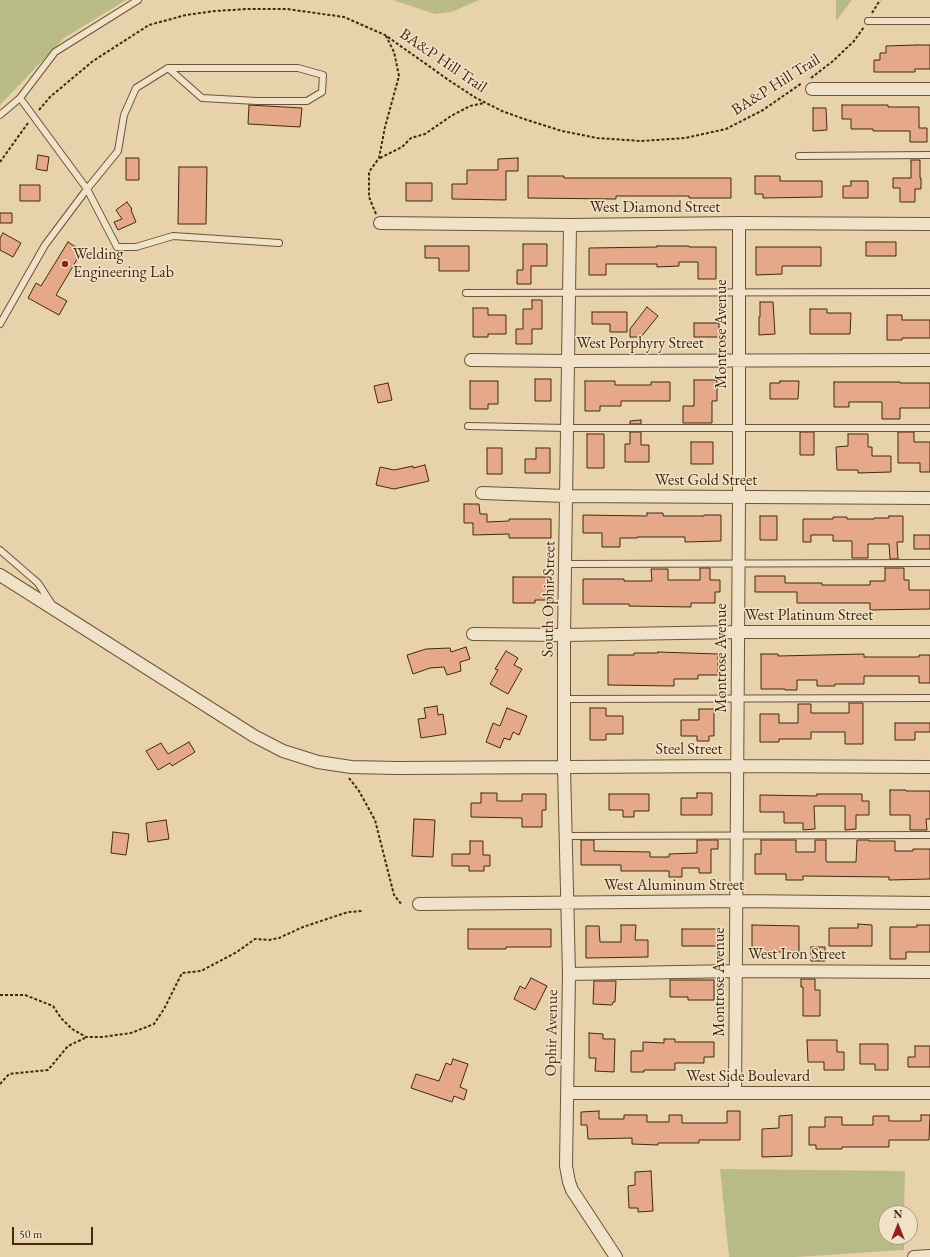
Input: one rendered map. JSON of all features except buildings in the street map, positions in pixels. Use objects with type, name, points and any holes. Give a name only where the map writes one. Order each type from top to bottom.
[{"type":"street","points":[[808,83],[930,89]]},
{"type":"street","name":"West Diamond Street","points":[[380,223],[570,225],[739,223],[930,224]]},
{"type":"street","name":"Montrose Avenue","points":[[735,1093],[739,498],[739,223]]},
{"type":"street","name":"South Ophir Street","points":[[569,974],[565,836],[564,635],[570,225]]},
{"type":"street","name":"West Porphyry Street","points":[[471,360],[930,360]]},
{"type":"street","name":"West Gold Street","points":[[482,494],[739,498],[930,498]]},
{"type":"street","name":"Steel Street","points":[[0,575],[254,736],[283,751],[318,762],[351,767],[375,768],[737,766],[930,767]]},
{"type":"street","name":"West Platinum Street","points":[[473,634],[564,635],[738,632],[930,632]]},
{"type":"street","name":"West Aluminum Street","points":[[419,904],[736,901],[930,903]]},
{"type":"street","name":"West Iron Street","points":[[569,974],[736,971],[930,972]]},
{"type":"street","name":"Ophir Avenue","points":[[569,974],[566,1166],[572,1190],[616,1257]]},
{"type":"street","name":"West Side Boulevard","points":[[567,1093],[930,1093]]},
{"type":"street","points":[[914,1257],[930,1256]]},
{"type":"lane","points":[[0,115],[20,98],[55,52],[138,0]]},
{"type":"lane","points":[[868,20],[930,21]]},
{"type":"lane","points":[[0,324],[45,245],[118,151],[124,114],[136,88],[168,68],[298,68],[322,75],[322,92],[307,101],[257,101],[202,98],[168,68]]},
{"type":"lane","points":[[20,98],[87,189],[117,247],[136,247],[173,236],[279,243]]},
{"type":"lane","points":[[799,156],[930,155]]},
{"type":"lane","points":[[466,293],[930,292]]},
{"type":"lane","points":[[468,426],[739,429],[930,428]]},
{"type":"lane","points":[[0,550],[38,583],[54,609]]},
{"type":"lane","points":[[565,564],[930,563]]},
{"type":"lane","points":[[564,699],[930,698]]},
{"type":"lane","points":[[565,836],[930,835]]},
{"type":"path","name":"BA&P Hill Trail","points":[[0,162],[33,116],[50,97],[93,61],[149,25],[186,15],[214,11],[287,9],[344,18],[385,35],[476,98],[502,111],[562,131],[597,138],[641,141],[685,138],[726,128],[763,110],[808,83],[833,61],[854,41],[880,0]]},
{"type":"path","points":[[380,223],[369,197],[369,172],[379,158],[398,76],[394,52],[385,35]]},
{"type":"path","points":[[379,158],[402,147],[411,138],[425,134],[451,116],[470,106],[486,103]]},
{"type":"path","points":[[340,765],[359,791],[375,820],[394,895],[402,905]]},
{"type":"path","points":[[0,1084],[9,1074],[48,1070],[68,1046],[86,1037],[102,1037],[132,1033],[154,1024],[164,1009],[182,973],[201,971],[237,952],[255,939],[269,940],[279,938],[303,927],[348,912],[363,911]]},
{"type":"path","points":[[0,995],[25,995],[53,1006],[72,1029],[86,1037]]},
{"type":"green space","points":[[0,0],[126,0],[64,38],[0,105]]},
{"type":"green space","points":[[393,0],[479,0],[452,12],[435,14]]},
{"type":"green space","points":[[836,0],[852,0],[836,21]]},
{"type":"green space","points":[[720,1169],[905,1171],[904,1205],[878,1205],[878,1245],[904,1245],[904,1250],[795,1257],[729,1257]]},
{"type":"place","name":"Welding Engineering Lab","points":[[65,264]]}]
